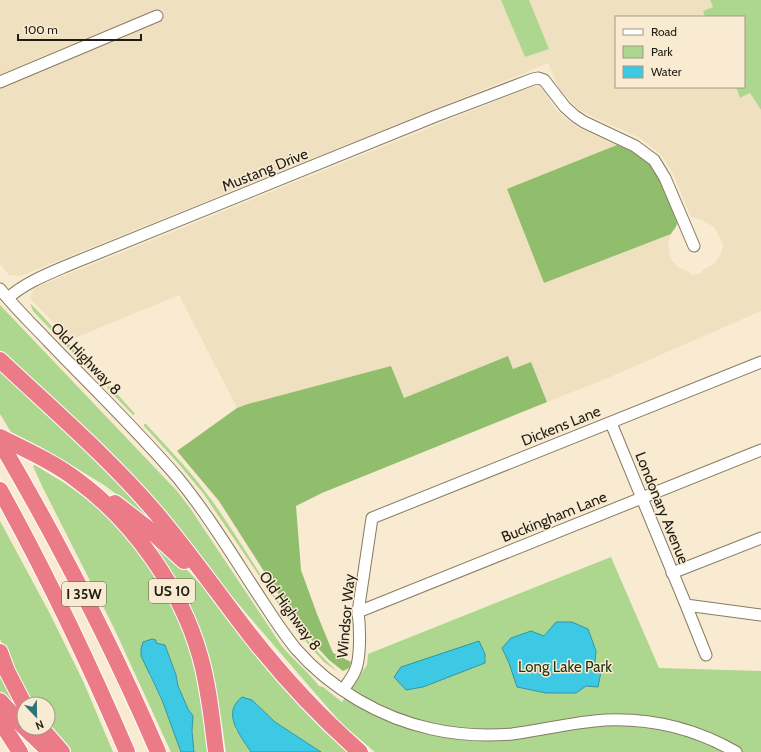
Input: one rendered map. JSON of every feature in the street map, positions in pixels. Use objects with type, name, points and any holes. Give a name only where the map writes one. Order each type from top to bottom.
[{"type":"highway","points":[[0,360],[125,479],[155,512],[244,627]]},
{"type":"highway","name":"US 10","points":[[0,437],[53,464],[77,480],[96,496],[133,533],[164,576],[189,622],[201,657],[216,752]]},
{"type":"highway","name":"I 35W","points":[[0,442],[42,515],[84,594],[121,669],[158,752]]},
{"type":"highway","points":[[53,464],[96,490],[150,530],[200,576],[285,676],[360,752]]},
{"type":"highway","name":"I 35W","points":[[0,490],[75,635],[127,752]]},
{"type":"highway","points":[[0,652],[20,696]]},
{"type":"highway","points":[[0,701],[16,719]]},
{"type":"highway","points":[[0,721],[20,752]]},
{"type":"highway","points":[[33,736],[50,752]]},
{"type":"highway","points":[[48,736],[62,752]]},
{"type":"street","points":[[0,82],[157,16]]},
{"type":"street","name":"Mustang Drive","points":[[8,298],[30,281],[476,100],[538,78],[544,80],[561,103],[575,116],[584,122],[635,146],[654,160],[665,178],[694,246]]},
{"type":"street","name":"Old Highway 8","points":[[0,289],[177,477],[206,514],[288,639],[313,667],[356,699],[390,716],[414,725],[442,731],[467,734],[499,735],[603,720],[642,721],[690,731],[717,741],[736,752]]},
{"type":"street","name":"Dickens Lane","points":[[372,518],[761,362]]},
{"type":"street","name":"Londonary Avenue","points":[[611,422],[706,655]]},
{"type":"street","name":"Buckingham Lane","points":[[358,612],[761,450]]},
{"type":"street","name":"Windsor Way","points":[[343,690],[355,671],[357,664],[360,625],[358,612],[372,518]]},
{"type":"street","points":[[672,573],[761,538]]},
{"type":"street","points":[[686,605],[761,615]]},
{"type":"shaded area","points":[[0,0],[501,0],[525,57],[548,49],[529,0],[710,0],[713,7],[703,11],[705,16],[615,16],[615,88],[736,88],[740,98],[750,93],[761,110],[761,311],[610,377],[547,402],[531,362],[513,369],[508,356],[404,398],[390,366],[237,408],[179,295],[70,340],[30,298],[34,288],[535,85],[542,89],[557,111],[570,122],[577,127],[617,145],[507,189],[544,283],[671,234],[668,245],[670,258],[678,267],[692,275],[701,273],[703,270],[714,264],[721,254],[723,246],[721,240],[714,227],[702,220],[691,217],[674,176],[662,156],[642,139],[578,109],[558,86],[549,63],[20,276],[9,275],[0,264]]},
{"type":"green space","points":[[501,0],[529,0],[549,49],[525,57]]},
{"type":"green space","points":[[710,0],[761,0],[761,110],[750,93],[740,98],[736,88],[745,88],[745,16],[705,16],[703,11],[713,7]]},
{"type":"green space","points":[[617,145],[642,157],[657,172],[671,203],[676,218],[676,226],[671,234],[544,283],[507,189]]},
{"type":"green space","points":[[30,303],[101,378],[98,379],[33,311]]},
{"type":"green space","name":"Long Lake Park","points":[[0,305],[177,491],[190,508],[281,645],[319,686],[323,687],[342,702],[367,665],[368,654],[611,557],[659,668],[761,671],[761,752],[375,752],[344,726],[215,577],[0,354]]},
{"type":"green space","points":[[508,356],[513,369],[531,362],[547,402],[322,493],[296,506],[301,570],[333,653],[351,662],[349,668],[343,671],[329,660],[318,648],[292,615],[219,501],[177,451],[237,408],[248,404],[391,366],[404,398]]},
{"type":"green space","points":[[0,365],[77,436],[165,533],[142,513],[104,485],[63,460],[11,432],[0,414]]},
{"type":"green space","points":[[108,386],[111,387],[135,414],[133,415],[107,388]]},
{"type":"green space","points":[[144,424],[146,424],[172,452],[213,502],[286,613],[319,654],[338,672],[324,662],[298,633],[203,493],[144,426]]},
{"type":"green space","points":[[35,465],[73,489],[94,505],[114,523],[148,564],[174,610],[185,635],[201,694],[210,752],[194,752],[192,731],[193,716],[188,709],[178,686],[176,675],[165,645],[156,643],[155,639],[149,675],[162,700],[181,752],[171,752],[113,626],[42,486],[33,466]]},
{"type":"green space","points":[[0,521],[49,612],[83,681],[113,752],[69,752],[55,736],[56,696],[26,696],[13,671],[0,639]]},
{"type":"green space","points":[[148,532],[208,592],[349,752],[321,752],[275,722],[252,700],[235,728],[251,752],[226,752],[215,686],[197,623],[178,583],[144,535]]},
{"type":"green space","points":[[0,663],[17,696],[16,712],[0,693]]},
{"type":"water","points":[[556,622],[572,622],[588,629],[596,651],[595,662],[601,672],[598,687],[586,686],[576,693],[546,693],[517,687],[502,648],[511,638],[531,631],[544,636]]},
{"type":"water","points":[[152,639],[156,640],[156,643],[165,645],[176,675],[178,686],[188,709],[193,716],[192,731],[194,752],[181,752],[162,700],[141,656],[143,642]]},
{"type":"water","points":[[479,641],[485,654],[485,663],[423,687],[406,690],[394,677],[401,667]]},
{"type":"water","points":[[242,697],[252,700],[275,722],[321,752],[251,752],[234,724],[233,710],[236,703]]}]
